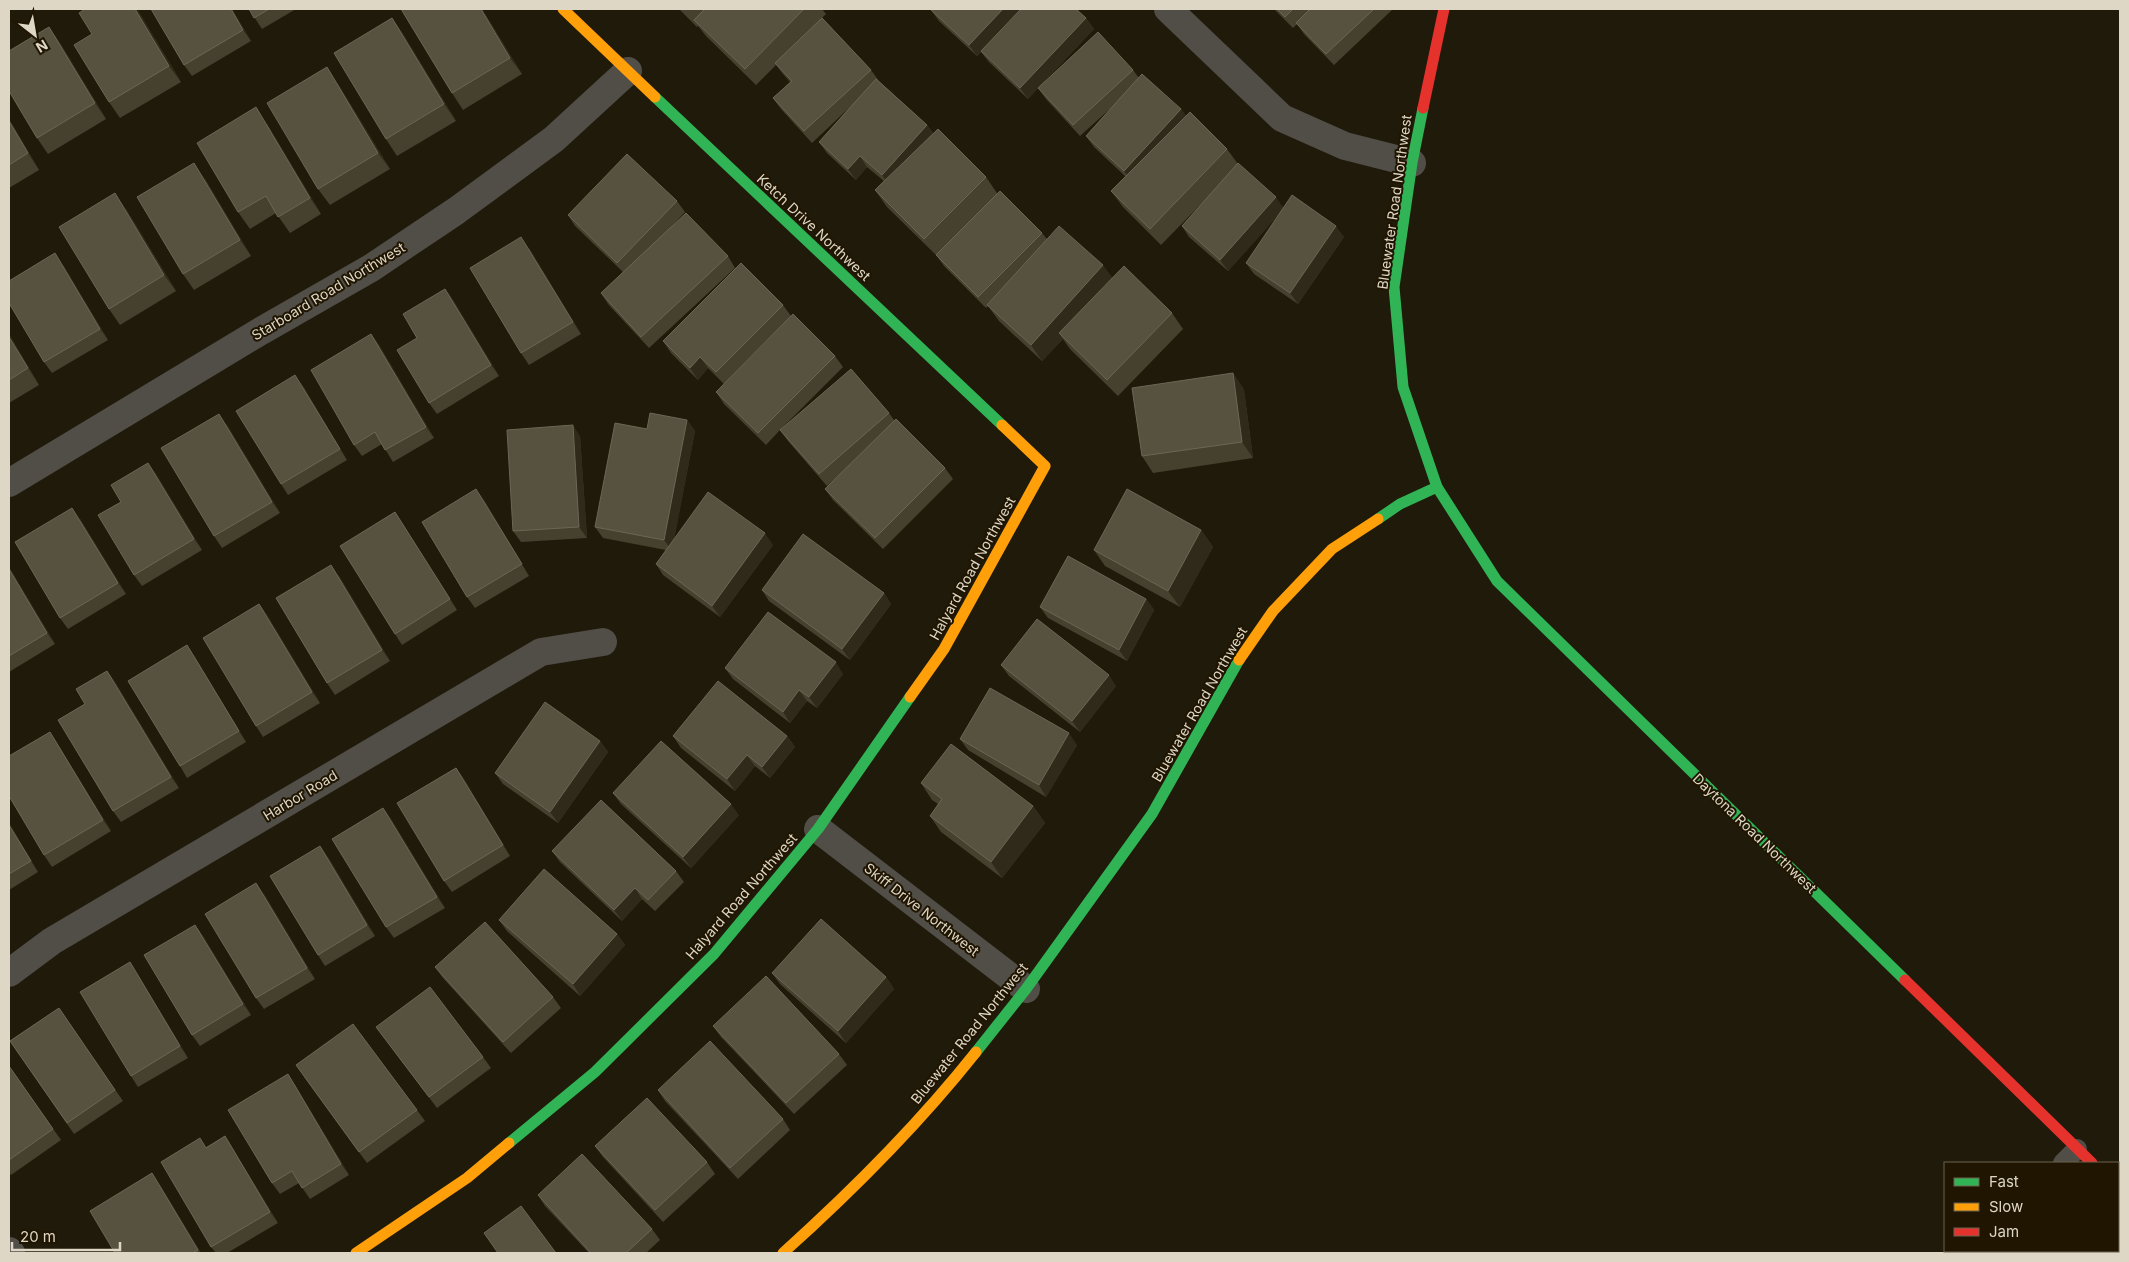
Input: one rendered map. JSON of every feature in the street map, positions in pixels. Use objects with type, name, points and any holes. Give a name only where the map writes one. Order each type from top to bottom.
[{"type":"street","name":"Ketch Drive Northwest","points":[[564,9],[1045,466]]},
{"type":"street","points":[[1168,9],[1282,118],[1345,146],[1412,163]]},
{"type":"street","name":"Bluewater Road Northwest","points":[[783,1253],[830,1211],[903,1137],[974,1056],[1026,989],[1152,814],[1241,657],[1273,611],[1332,549],[1400,504],[1437,486],[1402,387],[1394,287],[1412,163],[1444,9]]},
{"type":"street","name":"Starboard Road Northwest","points":[[9,484],[261,331],[371,268],[456,211],[554,139],[628,71]]},
{"type":"street","name":"Halyard Road Northwest","points":[[356,1253],[468,1178],[595,1072],[714,954],[818,829],[944,649],[1045,466]]},
{"type":"street","name":"Daytona Road Northwest","points":[[1437,486],[1498,581],[2091,1162]]},
{"type":"street","name":"Harbor Road","points":[[9,973],[52,941],[542,652],[603,642]]},
{"type":"street","name":"Skiff Drive Northwest","points":[[818,829],[1026,989]]},
{"type":"lane","points":[[2064,1162],[2077,1148]]},
{"type":"building","points":[[85,9],[135,9],[169,66],[109,102],[74,45],[92,34],[79,13]]},
{"type":"building","points":[[151,9],[231,9],[243,30],[184,65]]},
{"type":"building","points":[[249,9],[269,9],[254,18]]},
{"type":"building","points":[[401,9],[481,9],[510,58],[452,93]]},
{"type":"building","points":[[705,9],[804,9],[745,69],[694,20]]},
{"type":"building","points":[[932,9],[1003,9],[969,45]]},
{"type":"building","points":[[1021,9],[1076,9],[1086,18],[1020,88],[981,51]]},
{"type":"building","points":[[1277,9],[1293,9],[1285,17]]},
{"type":"building","points":[[1310,9],[1374,9],[1326,54],[1296,23]]},
{"type":"building","points":[[392,18],[444,104],[386,139],[334,53]]},
{"type":"building","points":[[822,18],[871,70],[804,131],[773,98],[792,81],[775,63]]},
{"type":"building","points":[[49,27],[95,103],[37,138],[9,91],[9,51]]},
{"type":"building","points":[[1098,32],[1133,70],[1073,125],[1038,88]]},
{"type":"building","points":[[327,67],[378,153],[318,189],[267,103]]},
{"type":"building","points":[[1142,74],[1181,109],[1124,171],[1086,136]]},
{"type":"building","points":[[876,79],[927,125],[882,175],[860,156],[848,169],[819,142]]},
{"type":"building","points":[[256,107],[310,198],[278,217],[266,196],[238,212],[197,143]]},
{"type":"building","points":[[1190,112],[1227,149],[1150,229],[1111,191]]},
{"type":"building","points":[[9,121],[28,153],[9,165]]},
{"type":"building","points":[[938,129],[986,177],[924,239],[875,190]]},
{"type":"building","points":[[627,154],[677,201],[617,263],[568,215]]},
{"type":"building","points":[[194,163],[240,240],[183,274],[137,197]]},
{"type":"building","points":[[1238,163],[1276,197],[1220,260],[1182,226]]},
{"type":"building","points":[[1000,191],[1042,233],[978,297],[936,255]]},
{"type":"building","points":[[115,193],[164,275],[109,309],[59,227]]},
{"type":"building","points":[[1292,195],[1336,226],[1290,293],[1246,263]]},
{"type":"building","points":[[686,213],[728,256],[641,337],[601,293]]},
{"type":"building","points":[[1059,226],[1103,265],[1031,345],[987,305]]},
{"type":"building","points":[[521,237],[573,322],[521,353],[470,268]]},
{"type":"building","points":[[55,253],[100,329],[44,362],[9,303],[9,281]]},
{"type":"building","points":[[741,263],[783,305],[716,372],[700,357],[690,368],[663,341]]},
{"type":"building","points":[[1124,266],[1172,313],[1107,380],[1059,333]]},
{"type":"building","points":[[445,289],[491,365],[429,403],[397,350],[417,338],[403,314]]},
{"type":"building","points":[[793,314],[835,356],[758,433],[716,392]]},
{"type":"building","points":[[371,334],[426,427],[385,450],[375,432],[354,445],[311,370]]},
{"type":"building","points":[[9,337],[28,368],[9,380]]},
{"type":"building","points":[[851,369],[889,413],[819,474],[780,430]]},
{"type":"building","points":[[1233,373],[1242,442],[1142,456],[1132,388]]},
{"type":"building","points":[[295,375],[340,449],[281,484],[236,411]]},
{"type":"building","points":[[650,413],[687,420],[664,540],[595,527],[615,423],[647,429]]},
{"type":"building","points":[[219,414],[272,502],[214,536],[161,448]]},
{"type":"building","points":[[896,419],[945,468],[875,538],[825,489]]},
{"type":"building","points":[[573,425],[579,527],[513,531],[507,430]]},
{"type":"building","points":[[148,463],[194,539],[134,575],[98,515],[121,502],[111,485]]},
{"type":"building","points":[[476,489],[522,564],[467,597],[422,522]]},
{"type":"building","points":[[1127,489],[1201,530],[1168,591],[1094,550]]},
{"type":"building","points":[[708,492],[765,533],[712,606],[656,564]]},
{"type":"building","points":[[72,508],[118,583],[60,618],[15,542]]},
{"type":"building","points":[[395,512],[450,599],[395,634],[340,546]]},
{"type":"building","points":[[803,534],[884,593],[842,649],[762,590]]},
{"type":"building","points":[[1068,556],[1146,599],[1119,650],[1040,607]]},
{"type":"building","points":[[331,565],[382,650],[327,683],[276,598]]},
{"type":"building","points":[[9,569],[47,633],[9,656]]},
{"type":"building","points":[[259,604],[312,692],[256,726],[203,638]]},
{"type":"building","points":[[768,612],[836,662],[809,697],[799,690],[783,712],[725,668]]},
{"type":"building","points":[[1037,619],[1109,675],[1072,721],[1001,665]]},
{"type":"building","points":[[187,645],[239,731],[180,766],[128,681]]},
{"type":"building","points":[[107,671],[171,777],[113,811],[58,720],[85,704],[76,689]]},
{"type":"building","points":[[718,681],[787,736],[762,767],[747,755],[727,779],[673,736]]},
{"type":"building","points":[[990,688],[1069,733],[1039,785],[960,739]]},
{"type":"building","points":[[545,702],[600,741],[550,812],[495,773]]},
{"type":"building","points":[[50,732],[103,820],[44,855],[9,796],[9,756]]},
{"type":"building","points":[[661,741],[731,804],[683,857],[613,793]]},
{"type":"building","points":[[951,744],[1033,806],[991,862],[930,816],[942,799],[921,783]]},
{"type":"building","points":[[456,768],[503,845],[444,881],[397,803]]},
{"type":"building","points":[[601,800],[676,871],[648,900],[635,888],[614,910],[552,851]]},
{"type":"building","points":[[383,808],[437,897],[386,927],[332,839]]},
{"type":"building","points":[[9,825],[31,861],[9,874]]},
{"type":"building","points":[[320,846],[367,925],[318,955],[270,876]]},
{"type":"building","points":[[544,869],[617,934],[573,984],[499,920]]},
{"type":"building","points":[[256,883],[307,968],[256,998],[205,914]]},
{"type":"building","points":[[821,919],[886,977],[838,1031],[772,973]]},
{"type":"building","points":[[485,922],[553,997],[503,1042],[435,967]]},
{"type":"building","points":[[195,925],[243,1004],[192,1035],[144,955]]},
{"type":"building","points":[[130,962],[180,1046],[131,1076],[80,992]]},
{"type":"building","points":[[766,976],[839,1054],[786,1103],[713,1026]]},
{"type":"building","points":[[430,987],[483,1057],[429,1097],[376,1027]]},
{"type":"building","points":[[59,1008],[115,1090],[67,1123],[10,1041]]},
{"type":"building","points":[[353,1024],[417,1110],[359,1152],[296,1065]]},
{"type":"building","points":[[710,1041],[783,1119],[730,1168],[658,1090]]},
{"type":"building","points":[[9,1066],[53,1129],[9,1160]]},
{"type":"building","points":[[288,1074],[341,1164],[302,1188],[292,1171],[272,1183],[228,1110]]},
{"type":"building","points":[[647,1098],[707,1162],[655,1210],[595,1146]]},
{"type":"building","points":[[225,1136],[270,1212],[211,1247],[161,1162],[200,1138],[206,1148]]},
{"type":"building","points":[[582,1154],[652,1229],[626,1253],[591,1253],[538,1195]]},
{"type":"building","points":[[152,1173],[198,1250],[193,1253],[115,1253],[90,1211]]},
{"type":"building","points":[[521,1206],[556,1253],[498,1253],[484,1233]]},
{"type":"traffic: fast","points":[[655,97],[1002,425]]},
{"type":"traffic: fast","points":[[1378,519],[1400,504],[1437,487],[1403,387],[1394,287],[1412,163],[1423,108]]},
{"type":"traffic: fast","points":[[1437,487],[1497,581],[1905,980]]},
{"type":"traffic: fast","points":[[976,1052],[1026,989],[1152,814],[1239,660]]},
{"type":"traffic: fast","points":[[509,1143],[595,1072],[714,954],[818,829],[910,697]]},
{"type":"traffic: slow","points":[[563,9],[655,97]]},
{"type":"traffic: slow","points":[[910,697],[944,649],[1045,466],[1002,425]]},
{"type":"traffic: slow","points":[[1239,660],[1273,611],[1332,549],[1378,519]]},
{"type":"traffic: slow","points":[[783,1253],[884,1157],[976,1052]]},
{"type":"traffic: slow","points":[[356,1253],[467,1178],[509,1143]]},
{"type":"traffic: jam","points":[[1423,108],[1444,9]]},
{"type":"traffic: jam","points":[[1905,980],[2091,1162]]}]
